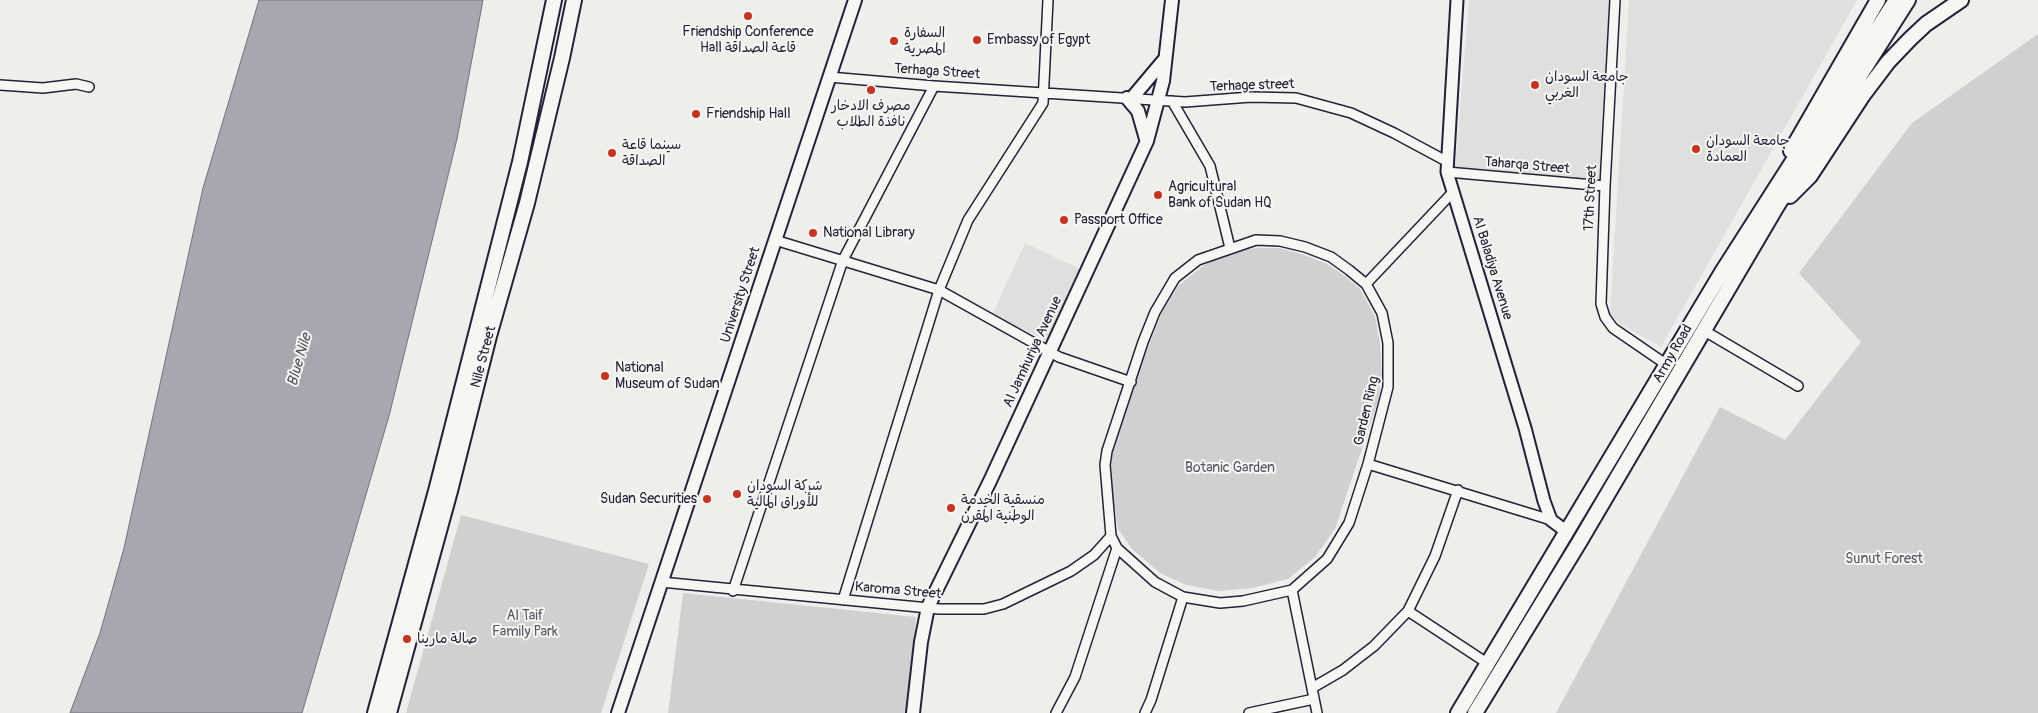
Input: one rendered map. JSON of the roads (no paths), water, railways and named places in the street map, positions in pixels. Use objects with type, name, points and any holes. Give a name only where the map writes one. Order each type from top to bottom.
[{"type":"main road","name":"Nile Street","points":[[389,713],[450,492],[510,199],[530,116],[554,0]]},
{"type":"main road","name":"Nile Street","points":[[375,713],[431,509],[482,336],[528,203],[574,0]]},
{"type":"main road","name":"University Street","points":[[618,713],[855,0]]},
{"type":"main road","name":"Al Jamhuriya Avenue","points":[[913,713],[921,642],[928,607],[990,480],[1147,141],[1163,81],[1172,0]]},
{"type":"main road","points":[[1777,185],[1803,128],[1878,0]]},
{"type":"main road","name":"Army Road","points":[[1458,713],[1777,185],[1810,138],[1896,0]]},
{"type":"main road","name":"Army Road","points":[[1475,713],[1580,541],[1777,206],[1908,0]]},
{"type":"main road","points":[[1777,206],[1795,192],[1810,176],[1863,95],[1888,62],[1926,24],[1961,0]]},
{"type":"main road","points":[[1147,141],[1138,111],[1130,98],[1150,80],[1166,58]]},
{"type":"main road","points":[[510,199],[528,203]]},
{"type":"street","points":[[844,600],[939,290],[968,220],[1041,108],[1044,99],[1048,0]]},
{"type":"street","name":"Al Baladiya Avenue","points":[[1457,0],[1448,167],[1453,192],[1525,428],[1544,501],[1552,520],[1567,532]]},
{"type":"street","name":"17th Street","points":[[1615,0],[1604,186],[1600,288],[1602,304],[1605,317],[1613,328],[1667,365]]},
{"type":"street","name":"Terhaga Street","points":[[829,77],[1043,93]]},
{"type":"street","points":[[0,85],[43,88],[76,84],[89,87]]},
{"type":"street","points":[[734,591],[843,260],[934,86]]},
{"type":"street","name":"Terhage street","points":[[1043,93],[1185,102],[1251,97],[1296,98],[1351,113],[1394,133],[1448,167]]},
{"type":"street","points":[[1172,101],[1210,166],[1230,248]]},
{"type":"street","name":"Taharqa Street","points":[[1448,167],[1604,186]]},
{"type":"street","points":[[1366,284],[1453,192]]},
{"type":"street","points":[[774,240],[939,290],[1069,361],[1131,382]]},
{"type":"street","name":"Garden Ring","points":[[1256,240],[1280,241],[1305,247],[1331,257],[1349,270],[1366,284],[1382,313],[1388,343],[1389,375],[1386,402],[1368,464],[1349,522],[1338,544],[1310,576],[1292,590],[1243,601],[1220,603],[1182,597],[1155,582],[1117,548],[1111,536],[1105,465],[1107,451],[1143,342],[1155,312],[1175,278],[1198,260],[1230,248],[1256,240]]},
{"type":"street","points":[[1703,330],[1798,386]]},
{"type":"street","points":[[1368,464],[1552,520]]},
{"type":"street","points":[[1312,688],[1342,670],[1374,646],[1408,610],[1435,556],[1458,490]]},
{"type":"street","name":"Karoma Street","points":[[661,582],[734,591],[963,610],[984,609],[1003,604],[1071,571],[1094,555],[1111,536]]},
{"type":"street","points":[[1056,713],[1075,677],[1117,548]]},
{"type":"street","points":[[1292,590],[1317,713]]},
{"type":"street","points":[[1145,713],[1151,700],[1182,597]]},
{"type":"street","points":[[1408,610],[1487,663]]},
{"type":"street","points":[[1249,713],[1314,699]]},
{"type":"water","name":"Blue Nile","points":[[259,0],[483,0],[457,139],[389,416],[302,713],[70,713],[100,633],[124,548],[203,188]]},
{"type":"place","name":"Friendship Conference Hall قاعة الصداقة","points":[[748,16]]},
{"type":"place","name":"Embassy of Egypt","points":[[977,40]]},
{"type":"place","name":"السفارة المصرية","points":[[894,41]]},
{"type":"place","name":"جامعة السودان الغربي","points":[[1535,85]]},
{"type":"place","name":"مصرف الادخار نافذة الطلاب","points":[[871,90]]},
{"type":"place","name":"Friendship Hall","points":[[696,114]]},
{"type":"place","name":"جامعة السودان العمادة","points":[[1696,149]]},
{"type":"place","name":"سينما قاعة الصداقة","points":[[612,153]]},
{"type":"place","name":"Agricultural Bank of Sudan HQ","points":[[1158,195]]},
{"type":"place","name":"Passport Office","points":[[1064,220]]},
{"type":"place","name":"National Library","points":[[813,233]]},
{"type":"place","name":"National Museum of Sudan","points":[[605,376]]},
{"type":"place","name":"شركة السودان للأوراق المالية","points":[[737,494]]},
{"type":"place","name":"Sudan Securities","points":[[707,499]]},
{"type":"place","name":"منسقية الخدمة الوطنية المقرن","points":[[951,508]]},
{"type":"place","name":"صالة مارينا","points":[[407,639]]},
{"type":"park label","name":"Botanic Garden","points":[[1230,468]]},
{"type":"park label","name":"Sunut Forest","points":[[1884,559]]},
{"type":"park label","name":"Al Taif Family Park","points":[[525,624]]}]
